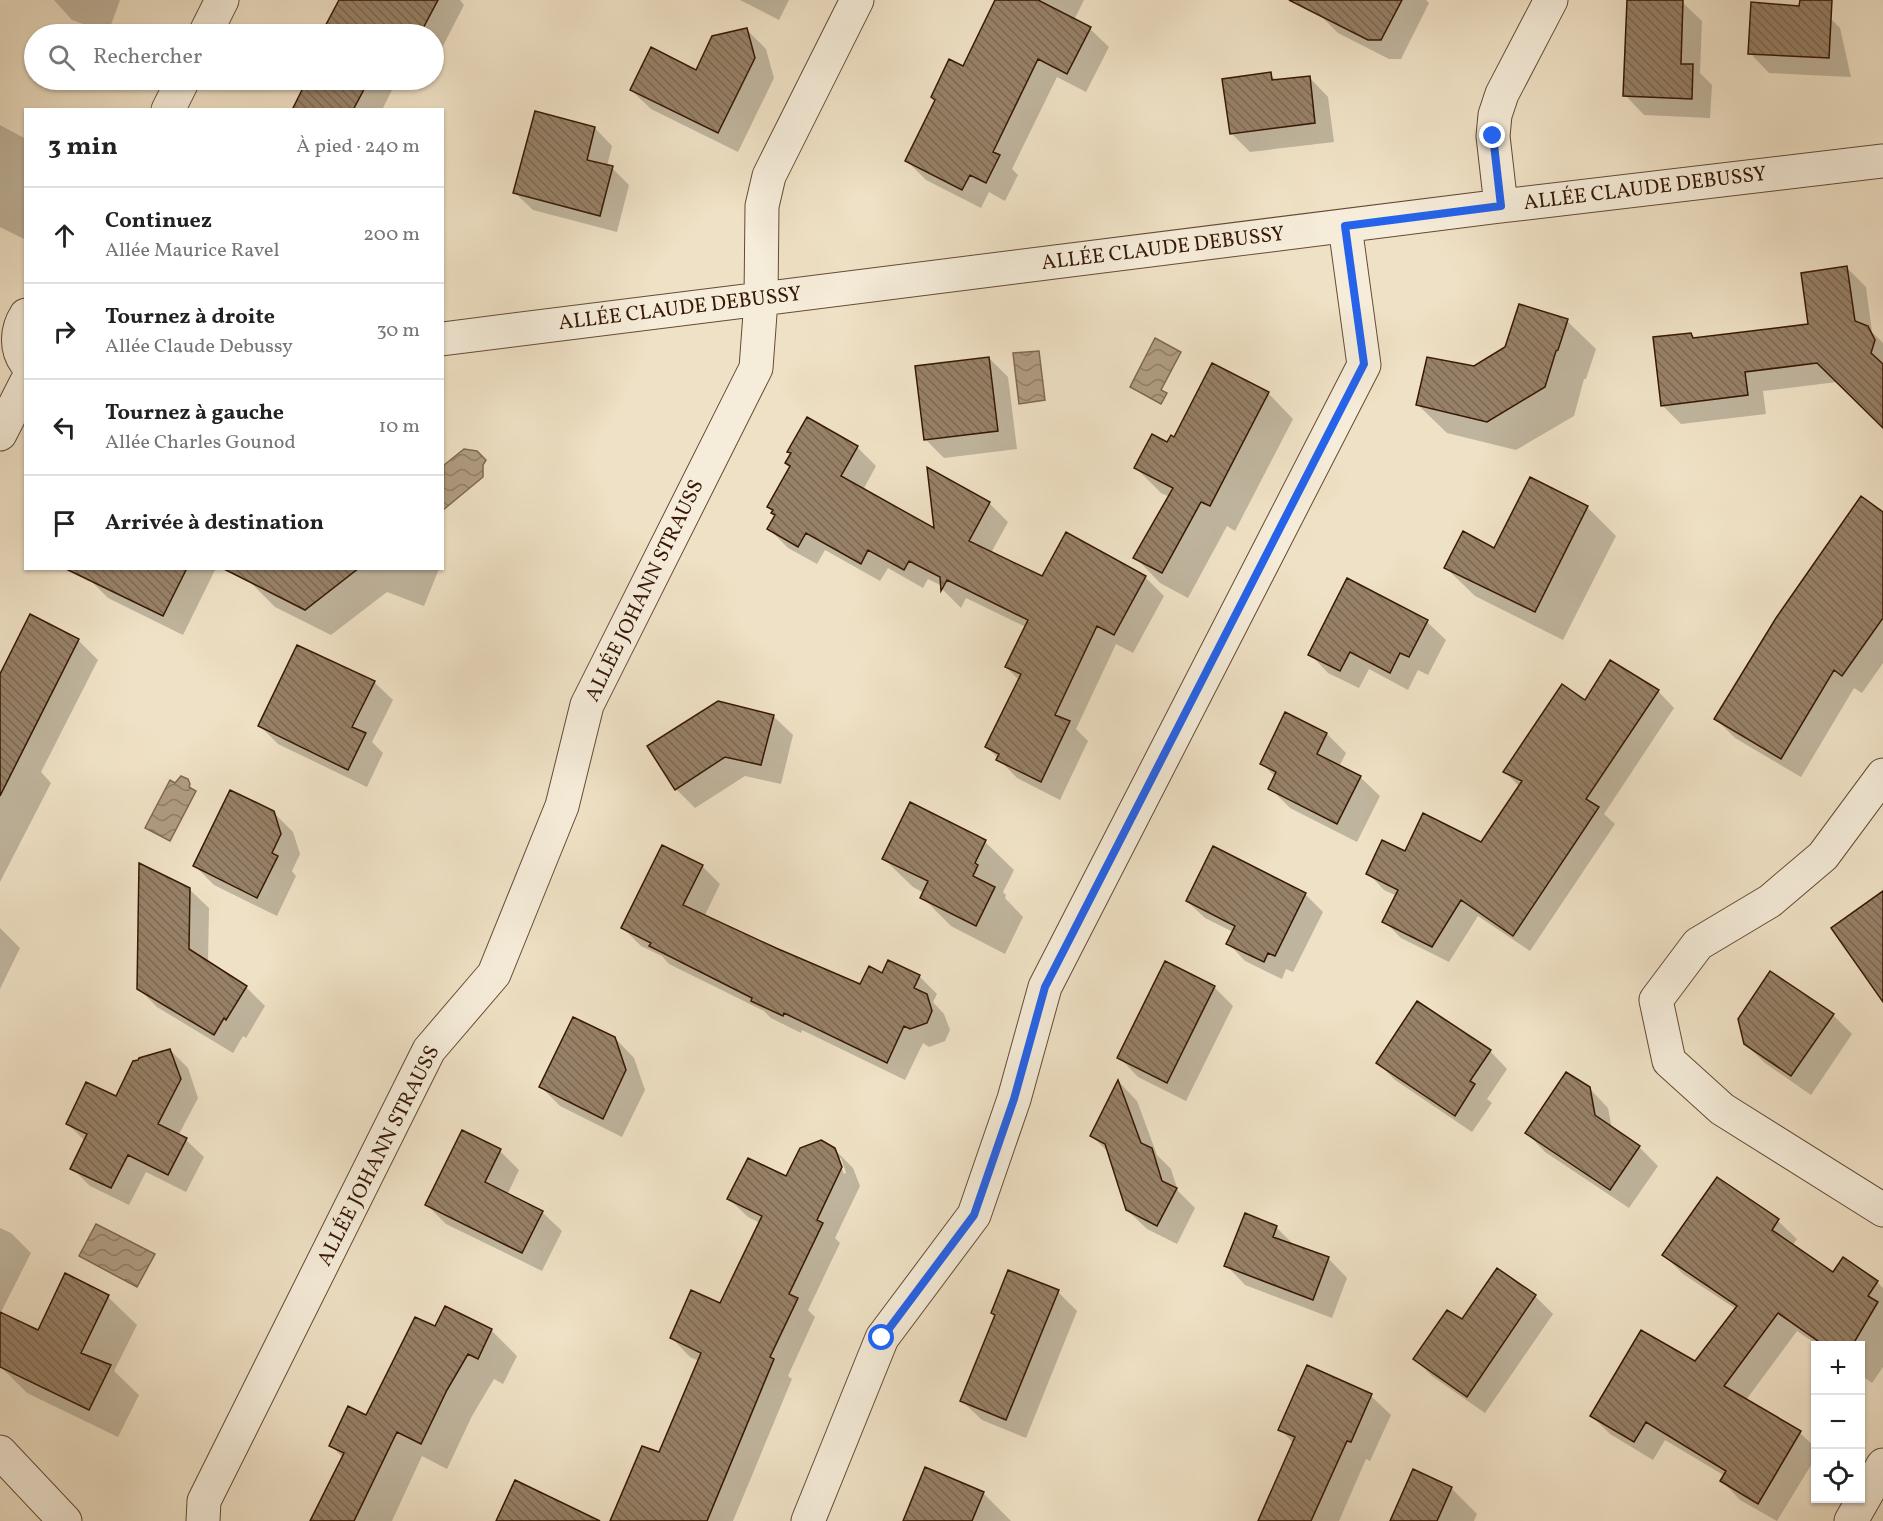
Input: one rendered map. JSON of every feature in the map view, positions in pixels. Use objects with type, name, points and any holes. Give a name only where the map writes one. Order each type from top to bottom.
[{"type":"street","points":[[210,24],[222,0]]},
{"type":"street","name":"ALLÉE JOHANN STRAUSS","points":[[203,1521],[204,1501],[429,1050],[494,974],[562,806],[587,705],[756,368],[762,206],[769,176],[857,0]]},
{"type":"street","points":[[1501,206],[1493,136],[1495,115],[1502,94],[1551,0]]},
{"type":"street","points":[[169,108],[178,90]]},
{"type":"street","name":"ALLÉE CLAUDE DEBUSSY","points":[[444,339],[1501,206],[1883,161]]},
{"type":"street","points":[[808,1521],[882,1338],[974,1215],[1014,1099],[1045,987],[1364,364],[1345,226]]},
{"type":"street","points":[[15,317],[18,341],[24,360]]},
{"type":"street","points":[[0,434],[24,386]]},
{"type":"street","points":[[1883,775],[1822,856],[1770,901],[1698,944],[1656,1000],[1669,1061],[1722,1109],[1883,1209]]},
{"type":"street","points":[[1,1457],[65,1521]]},
{"type":"street","points":[[1851,1521],[1883,1465]]},
{"type":"water","points":[[1155,338],[1181,352],[1161,390],[1167,393],[1161,404],[1130,387]]},
{"type":"water","points":[[1039,351],[1045,400],[1019,404],[1013,353]]},
{"type":"water","points":[[464,449],[477,451],[486,460],[483,465],[483,477],[444,509],[444,465]]},
{"type":"water","points":[[181,776],[188,779],[189,787],[196,791],[170,841],[145,828],[170,780],[175,783]]},
{"type":"water","points":[[96,1224],[155,1254],[137,1287],[79,1256]]},
{"type":"building","points":[[339,0],[438,0],[425,24],[326,24]]},
{"type":"building","points":[[995,0],[1038,0],[1091,27],[1067,74],[1038,59],[993,152],[1000,155],[986,183],[970,175],[962,190],[905,161],[935,100],[931,97],[949,59],[963,66]]},
{"type":"building","points":[[1289,0],[1402,0],[1381,40],[1368,40]]},
{"type":"building","points":[[1627,0],[1683,0],[1681,64],[1693,64],[1692,99],[1623,96]]},
{"type":"building","points":[[1800,0],[1832,0],[1829,58],[1748,54],[1751,2],[1799,6]]},
{"type":"building","points":[[747,28],[755,58],[718,133],[630,90],[651,47],[696,70],[712,36]]},
{"type":"building","points":[[1271,72],[1272,80],[1310,76],[1315,123],[1230,134],[1222,79]]},
{"type":"building","points":[[302,90],[364,90],[354,108],[293,108]]},
{"type":"building","points":[[535,111],[595,127],[587,160],[613,166],[600,216],[513,193]]},
{"type":"building","points":[[1847,266],[1855,321],[1868,326],[1875,340],[1871,353],[1883,364],[1883,428],[1817,363],[1745,372],[1748,395],[1661,406],[1653,337],[1691,333],[1693,338],[1808,324],[1801,273]]},
{"type":"building","points":[[1519,304],[1568,319],[1545,387],[1487,422],[1416,405],[1427,357],[1474,366],[1505,347]]},
{"type":"building","points":[[989,357],[998,431],[924,440],[915,366]]},
{"type":"building","points":[[1212,363],[1269,392],[1210,506],[1201,502],[1162,573],[1133,558],[1173,488],[1134,468],[1152,434],[1167,442],[1171,435],[1174,437]]},
{"type":"building","points":[[807,417],[858,446],[841,476],[934,528],[927,467],[990,502],[969,541],[1042,576],[1066,532],[1146,576],[1114,635],[1097,626],[1055,715],[1070,721],[1041,782],[996,760],[999,754],[985,747],[1021,674],[1005,667],[1028,620],[947,580],[941,591],[940,577],[909,561],[904,570],[868,550],[861,564],[806,533],[798,547],[767,529],[775,515],[771,513],[773,510],[767,507],[790,466],[785,463],[791,453],[787,452]]},
{"type":"building","points":[[1530,477],[1588,506],[1535,612],[1444,568],[1463,531],[1494,548]]},
{"type":"building","points":[[1861,496],[1883,512],[1883,618],[1842,676],[1834,670],[1781,759],[1714,719],[1776,618]]},
{"type":"building","points":[[68,570],[186,570],[163,616]]},
{"type":"building","points":[[226,570],[356,570],[305,610]]},
{"type":"building","points":[[1347,578],[1428,620],[1409,657],[1400,653],[1390,673],[1350,652],[1340,671],[1308,655]]},
{"type":"building","points":[[30,614],[79,639],[0,796],[0,674]]},
{"type":"building","points":[[297,645],[375,681],[352,727],[366,733],[348,770],[258,726]]},
{"type":"building","points":[[1610,660],[1659,690],[1586,799],[1599,807],[1513,936],[1461,900],[1432,947],[1382,922],[1398,890],[1366,874],[1382,840],[1405,851],[1423,813],[1481,842],[1522,781],[1503,772],[1562,684],[1585,700]]},
{"type":"building","points":[[718,701],[774,715],[761,765],[725,757],[675,790],[647,746]]},
{"type":"building","points":[[1285,712],[1327,733],[1317,754],[1361,776],[1337,824],[1268,789],[1276,772],[1260,764]]},
{"type":"building","points":[[230,790],[274,811],[281,834],[272,853],[278,856],[257,898],[193,866]]},
{"type":"building","points":[[910,802],[986,840],[975,863],[978,865],[973,876],[995,887],[976,926],[920,898],[928,881],[882,859]]},
{"type":"building","points":[[662,845],[703,865],[683,905],[860,984],[869,966],[882,973],[888,960],[920,975],[914,988],[927,994],[932,1011],[927,1023],[910,1029],[904,1026],[887,1063],[784,1013],[783,1016],[751,1001],[752,998],[649,946],[651,943],[621,928]]},
{"type":"building","points":[[1213,846],[1306,893],[1275,956],[1268,953],[1264,962],[1226,944],[1235,926],[1186,901]]},
{"type":"building","points":[[139,863],[190,888],[189,949],[247,986],[214,1035],[137,989]]},
{"type":"building","points":[[1883,891],[1883,1002],[1831,928]]},
{"type":"building","points":[[1165,961],[1215,986],[1167,1083],[1117,1058]]},
{"type":"building","points":[[1770,971],[1834,1014],[1791,1076],[1744,1044],[1738,1019]]},
{"type":"building","points":[[1417,1001],[1491,1050],[1470,1081],[1475,1084],[1455,1116],[1376,1063]]},
{"type":"building","points":[[573,1017],[615,1037],[626,1070],[603,1119],[539,1087]]},
{"type":"building","points":[[170,1049],[181,1079],[158,1124],[187,1138],[168,1175],[128,1155],[111,1188],[70,1169],[87,1134],[66,1124],[86,1082],[116,1096],[133,1061]]},
{"type":"building","points":[[1566,1072],[1590,1087],[1595,1115],[1640,1146],[1610,1190],[1525,1133]]},
{"type":"building","points":[[1118,1080],[1141,1143],[1152,1148],[1162,1181],[1177,1188],[1157,1226],[1126,1210],[1105,1144],[1090,1136]]},
{"type":"building","points":[[462,1130],[501,1149],[485,1182],[543,1211],[522,1253],[425,1205]]},
{"type":"building","points":[[821,1140],[835,1148],[842,1167],[817,1220],[823,1223],[789,1294],[798,1298],[770,1357],[774,1359],[707,1521],[610,1521],[642,1446],[659,1452],[701,1353],[670,1338],[691,1290],[720,1303],[762,1216],[727,1199],[748,1158],[786,1176],[800,1148]]},
{"type":"building","points":[[1717,1177],[1779,1219],[1772,1230],[1833,1272],[1843,1257],[1878,1281],[1868,1296],[1878,1302],[1855,1341],[1818,1341],[1778,1313],[1724,1386],[1801,1431],[1758,1504],[1720,1481],[1726,1471],[1646,1422],[1634,1442],[1590,1416],[1641,1330],[1695,1361],[1737,1306],[1662,1255]]},
{"type":"building","points":[[1245,1213],[1277,1226],[1273,1237],[1329,1257],[1313,1300],[1224,1266]]},
{"type":"building","points":[[1497,1268],[1536,1295],[1467,1397],[1413,1359],[1447,1310],[1462,1319]]},
{"type":"building","points":[[1008,1270],[1059,1290],[1006,1420],[960,1401],[995,1315],[991,1313]]},
{"type":"building","points":[[65,1273],[109,1295],[81,1353],[111,1365],[89,1410],[0,1367],[0,1312],[38,1330]]},
{"type":"building","points":[[445,1306],[492,1329],[478,1359],[468,1354],[447,1390],[421,1444],[397,1432],[354,1521],[310,1521],[344,1453],[329,1446],[348,1406],[366,1415],[415,1317],[435,1326]]},
{"type":"building","points":[[1307,1365],[1372,1394],[1351,1442],[1347,1441],[1311,1521],[1258,1521],[1295,1437],[1278,1430]]},
{"type":"building","points":[[925,1467],[984,1492],[972,1521],[903,1521]]},
{"type":"building","points":[[1413,1469],[1452,1487],[1437,1521],[1390,1521]]},
{"type":"building","points":[[515,1480],[600,1521],[496,1521]]},
{"type":"route","points":[[882,1338],[974,1215],[1014,1099],[1045,987],[1364,364],[1345,226],[1501,206],[1493,136]]}]
